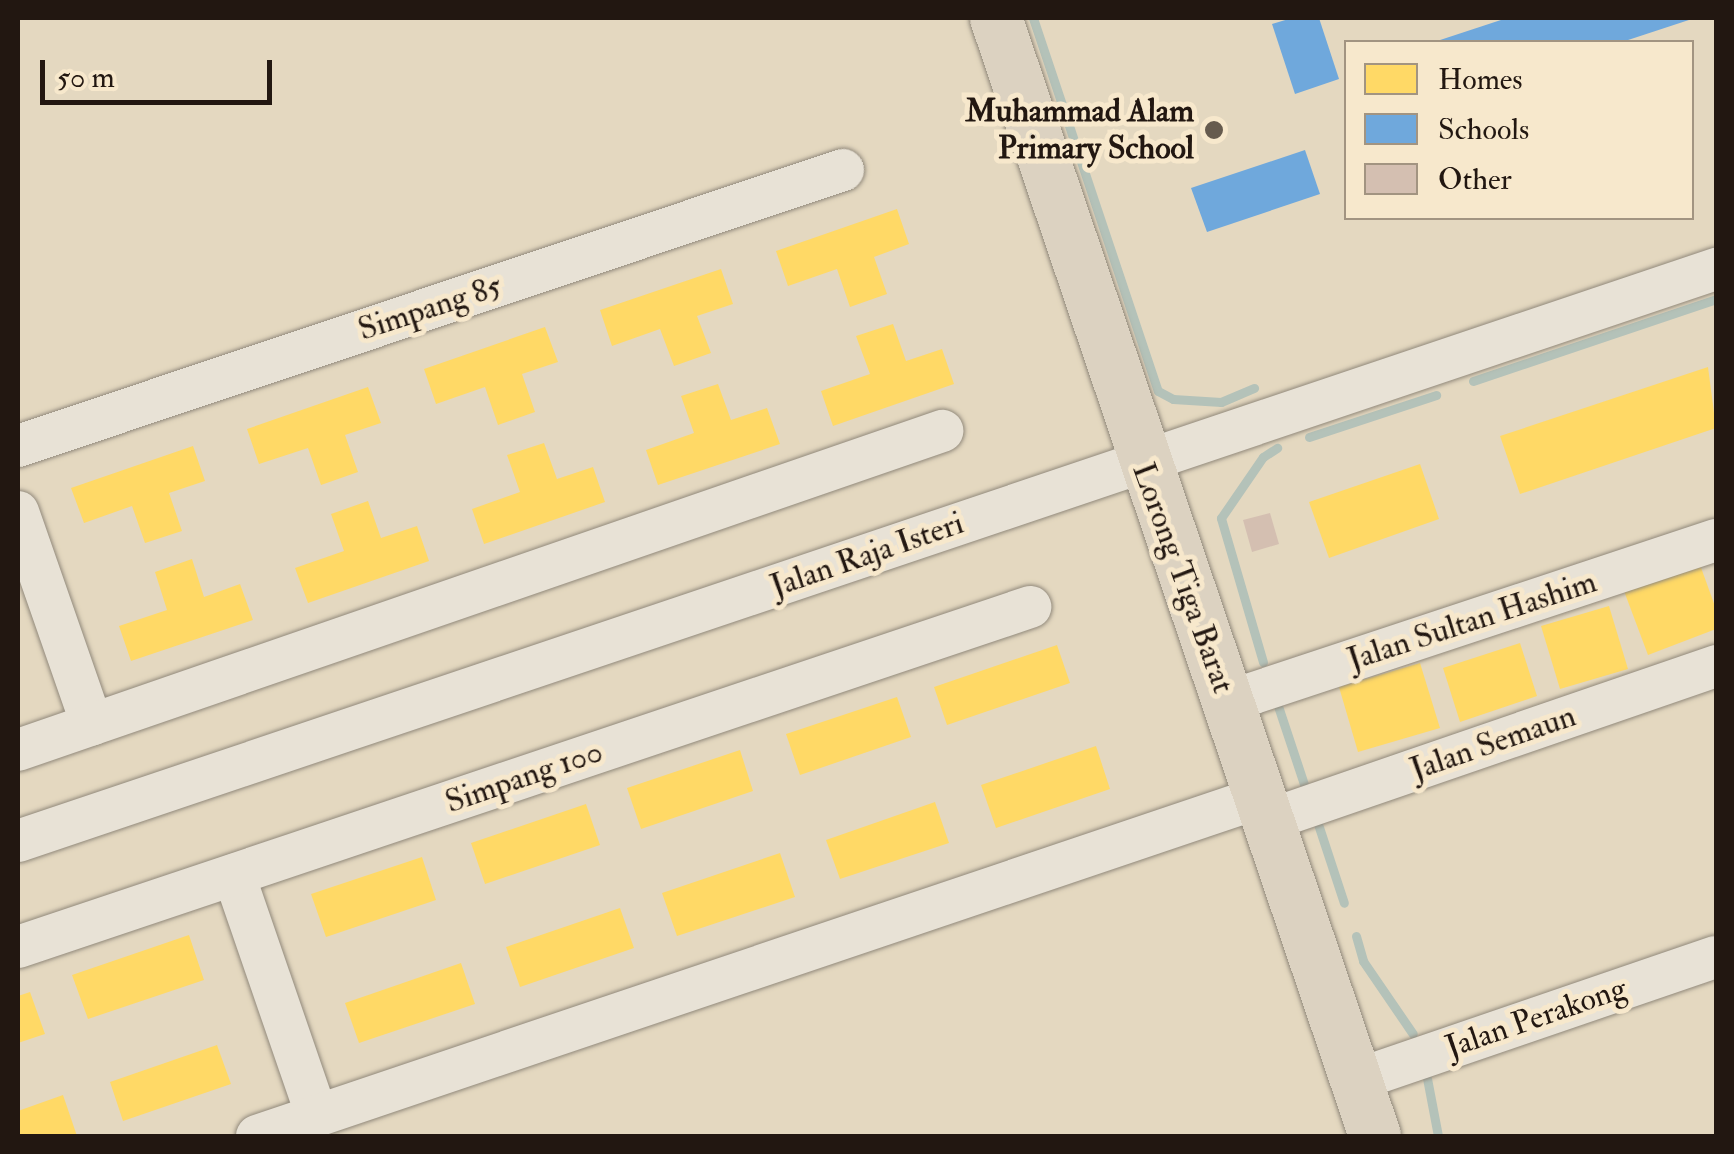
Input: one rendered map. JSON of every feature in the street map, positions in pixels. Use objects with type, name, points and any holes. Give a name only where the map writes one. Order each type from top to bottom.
[{"type":"main road","name":"Lorong Tiga Barat","points":[[996,18],[1142,463],[1265,808],[1375,1136]]},
{"type":"street","name":"Simpang 85","points":[[18,446],[843,170]]},
{"type":"street","name":"Jalan Raja Isteri","points":[[18,842],[1716,269]]},
{"type":"street","points":[[18,750],[942,431]]},
{"type":"street","points":[[18,512],[92,725]]},
{"type":"street","name":"Jalan Sultan Hashim","points":[[1227,702],[1716,540]]},
{"type":"street","name":"Simpang 100","points":[[18,948],[1030,608]]},
{"type":"street","name":"Jalan Semaun","points":[[1265,808],[1716,666]]},
{"type":"street","points":[[257,1136],[1265,808]]},
{"type":"street","points":[[234,875],[317,1116]]},
{"type":"street","name":"Jalan Perakong","points":[[1356,1080],[1716,957]]},
{"type":"building: Homes","points":[[897,209],[909,244],[874,257],[887,294],[850,307],[837,269],[788,286],[776,251]]},
{"type":"building: Homes","points":[[721,269],[733,304],[697,316],[711,353],[674,366],[660,329],[612,346],[600,310]]},
{"type":"building: Homes","points":[[893,324],[906,361],[942,349],[954,384],[833,426],[821,391],[870,374],[856,336]]},
{"type":"building: Homes","points":[[545,327],[558,362],[522,374],[535,412],[498,425],[485,387],[436,404],[424,369]]},
{"type":"building: Homes","points":[[1708,367],[1716,428],[1520,494],[1500,436]]},
{"type":"building: Homes","points":[[718,384],[731,420],[767,408],[780,444],[658,485],[646,450],[694,433],[681,396]]},
{"type":"building: Homes","points":[[368,387],[381,423],[345,435],[358,472],[321,485],[308,448],[259,464],[247,429]]},
{"type":"building: Homes","points":[[544,443],[557,479],[593,467],[605,502],[484,544],[472,509],[520,492],[507,455]]},
{"type":"building: Homes","points":[[193,446],[205,481],[169,493],[182,531],[145,543],[132,506],[84,523],[71,488]]},
{"type":"building: Homes","points":[[1420,464],[1439,519],[1329,558],[1309,502]]},
{"type":"building: Homes","points":[[368,501],[381,538],[417,526],[429,561],[308,603],[295,568],[344,551],[331,514]]},
{"type":"building: Homes","points":[[192,559],[204,597],[240,584],[253,620],[131,661],[119,626],[167,610],[155,572]]},
{"type":"building: Homes","points":[[1699,562],[1716,609],[1716,629],[1648,655],[1624,591]]},
{"type":"building: Homes","points":[[1609,606],[1628,669],[1560,689],[1541,626]]},
{"type":"building: Homes","points":[[1520,643],[1537,696],[1460,722],[1443,668]]},
{"type":"building: Homes","points":[[1057,645],[1070,683],[947,725],[934,687]]},
{"type":"building: Homes","points":[[1420,663],[1440,728],[1358,752],[1339,687]]},
{"type":"building: Homes","points":[[897,697],[911,737],[800,775],[786,734]]},
{"type":"building: Homes","points":[[1096,746],[1110,789],[996,828],[981,785]]},
{"type":"building: Homes","points":[[740,750],[753,791],[641,829],[627,788]]},
{"type":"building: Homes","points":[[935,802],[949,843],[840,879],[826,840]]},
{"type":"building: Homes","points":[[586,804],[600,845],[485,884],[471,843]]},
{"type":"building: Homes","points":[[780,853],[795,897],[677,936],[662,893]]},
{"type":"building: Homes","points":[[422,857],[436,900],[326,937],[311,894]]},
{"type":"building: Homes","points":[[620,908],[634,948],[520,987],[506,947]]},
{"type":"building: Homes","points":[[189,935],[204,980],[88,1019],[72,975]]},
{"type":"building: Homes","points":[[461,963],[475,1004],[359,1043],[345,1003]]},
{"type":"building: Homes","points":[[30,992],[45,1034],[18,1043],[18,996]]},
{"type":"building: Homes","points":[[217,1045],[231,1084],[123,1121],[110,1082]]},
{"type":"building: Homes","points":[[63,1095],[77,1136],[18,1136],[18,1111]]},
{"type":"building: Schools","points":[[1292,18],[1319,18],[1339,79],[1295,94],[1272,24]]},
{"type":"building: Schools","points":[[1507,18],[1695,18],[1628,40],[1440,40]]},
{"type":"building: Schools","points":[[1305,150],[1320,194],[1207,232],[1191,188]]},
{"type":"building: Other","points":[[1270,513],[1279,544],[1252,552],[1243,520]]},
{"type":"waterway","points":[[1033,18],[1158,391],[1173,399],[1221,402],[1254,388]]},
{"type":"waterway","points":[[1473,381],[1716,299]]},
{"type":"waterway","points":[[1309,437],[1436,395]]},
{"type":"waterway","points":[[1263,662],[1221,518],[1263,457],[1277,448]]},
{"type":"waterway","points":[[1278,706],[1304,784]]},
{"type":"waterway","points":[[1317,821],[1344,903]]},
{"type":"waterway","points":[[1356,936],[1363,961],[1413,1034]]},
{"type":"waterway","points":[[1426,1073],[1438,1136]]},
{"type":"place","name":"Muhammad Alam Primary School","points":[[1214,130]]}]
